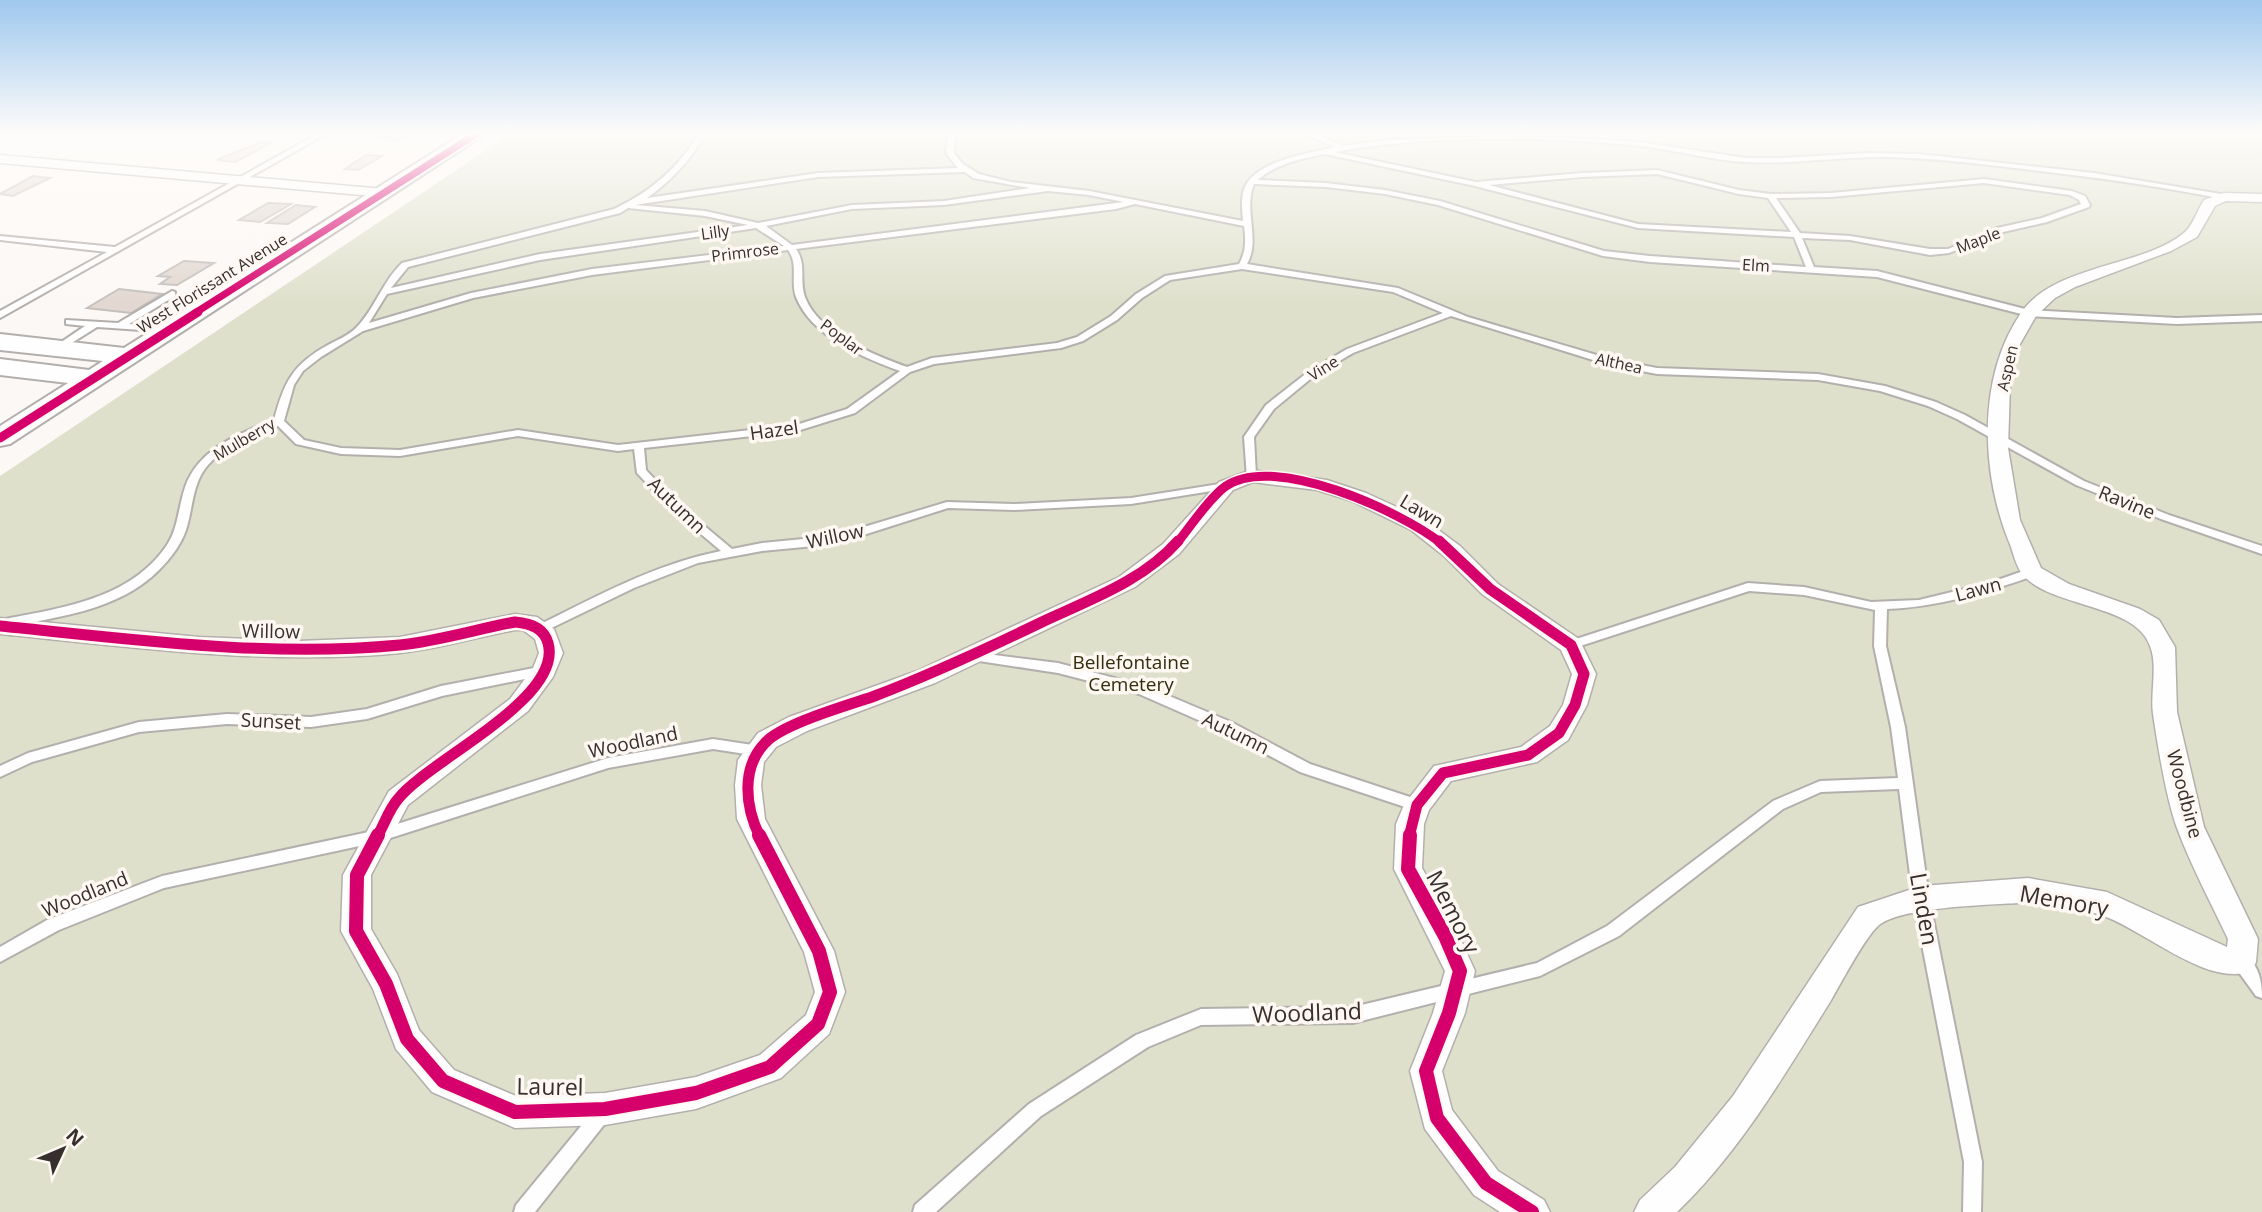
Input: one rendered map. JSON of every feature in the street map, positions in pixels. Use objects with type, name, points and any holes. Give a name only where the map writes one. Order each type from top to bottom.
[{"type":"main road","name":"West Florissant Avenue","points":[[0,438],[389,190]]},
{"type":"main road","points":[[0,342],[127,356]]},
{"type":"main road","points":[[0,367],[93,378]]},
{"type":"street","points":[[346,190],[384,193]]},
{"type":"street","points":[[2224,197],[2262,198]]},
{"type":"street","name":"Aspen","points":[[2032,572],[2010,520],[1998,438],[2001,384],[2011,344],[2029,313],[2049,295],[2068,284],[2166,248],[2192,234],[2209,203],[2224,197]]},
{"type":"street","name":"Lawn","points":[[1226,486],[1251,476],[1320,484],[1359,497],[1418,525],[1452,551],[1490,589],[1571,645]]},
{"type":"street","points":[[759,751],[767,740],[798,724],[926,677],[1126,582],[1171,549],[1226,486]]},
{"type":"street","name":"Woodbine","points":[[2032,572],[2061,589],[2132,614],[2151,626],[2163,647],[2165,712],[2190,827],[2243,939],[2241,962]]},
{"type":"street","name":"Willow","points":[[0,625],[201,647],[303,650],[402,645],[515,622],[529,623],[539,630]]},
{"type":"street","points":[[539,630],[546,635],[551,653],[544,671]]},
{"type":"street","name":"Memory","points":[[1524,1211],[1486,1183],[1437,1118],[1426,1071],[1460,971],[1445,936],[1408,869],[1410,824],[1417,805],[1443,773],[1528,755],[1559,733],[1576,705],[1584,674],[1571,645]]},
{"type":"street","name":"Laurel","points":[[544,671],[519,705],[398,798],[357,875],[356,931],[386,984],[407,1039],[443,1081],[515,1112],[605,1109],[696,1093],[770,1067],[818,1024],[830,992],[819,951],[751,819],[748,785],[751,760],[759,751]]},
{"type":"street","name":"Memory","points":[[1652,1212],[1687,1179],[1745,1107],[1868,916],[1921,898],[2028,890],[2107,904],[2221,960],[2241,962]]},
{"type":"lane","points":[[0,315],[224,190]]},
{"type":"lane","name":"Mulberry","points":[[0,625],[63,612],[129,587],[152,571],[179,536],[197,471],[212,455],[279,422],[293,374],[305,361],[359,329],[374,311],[391,278],[405,265],[627,206],[639,201],[653,190]]},
{"type":"lane","points":[[639,201],[718,190]]},
{"type":"lane","name":"Lilly","points":[[383,292],[540,257],[757,225],[852,207],[944,202],[1037,190]]},
{"type":"lane","points":[[1059,190],[1245,223]]},
{"type":"lane","points":[[1242,266],[1250,257],[1252,244],[1245,223],[1248,190]]},
{"type":"lane","name":"Elm","points":[[1364,190],[1440,203],[1603,253],[1661,260],[1810,267],[1902,278],[2029,313],[2176,321],[2262,318]]},
{"type":"lane","name":"Maple","points":[[1497,190],[1638,226],[1850,238],[1930,252],[1949,251],[2000,230],[2044,220],[2086,205],[2082,198],[2072,193],[2049,190]]},
{"type":"lane","name":"Maple","points":[[1729,190],[1771,196],[1831,195],[1886,190]]},
{"type":"lane","points":[[2177,190],[2224,197]]},
{"type":"lane","points":[[1771,196],[1797,235],[1810,267]]},
{"type":"lane","name":"Primrose","points":[[359,329],[459,299],[618,269],[1116,207],[1135,202]]},
{"type":"lane","points":[[627,206],[738,219],[780,237],[789,247]]},
{"type":"lane","points":[[0,238],[116,250]]},
{"type":"lane","name":"Poplar","points":[[789,247],[796,254],[801,300],[826,329],[870,357],[907,370]]},
{"type":"lane","name":"Althea","points":[[1242,266],[1395,290],[1532,341],[1645,368],[1818,377],[1882,388],[1932,404],[1998,438]]},
{"type":"lane","name":"Hazel","points":[[279,422],[300,442],[341,452],[400,453],[518,433],[618,449],[797,428],[827,421],[858,408],[907,370],[932,361],[1058,346],[1080,339],[1114,318],[1139,296],[1168,278],[1242,266]]},
{"type":"lane","points":[[120,326],[172,294]]},
{"type":"lane","name":"Vine","points":[[1251,476],[1249,438],[1270,407],[1311,374],[1350,351],[1451,313]]},
{"type":"lane","points":[[69,321],[168,330]]},
{"type":"lane","points":[[56,349],[96,324]]},
{"type":"lane","name":"Ravine","points":[[1998,438],[2080,483],[2165,517],[2262,550]]},
{"type":"lane","name":"Autumn","points":[[639,448],[641,471],[673,505],[730,553]]},
{"type":"lane","name":"Willow","points":[[539,630],[630,585],[695,560],[835,540],[947,505],[1014,506],[1131,501],[1226,486]]},
{"type":"lane","name":"Lawn","points":[[1571,645],[1748,587],[1804,591],[1881,606],[1919,604],[1992,586],[2032,572]]},
{"type":"lane","name":"Linden","points":[[1881,606],[1880,646],[1898,727],[1921,898],[1973,1162],[1972,1212]]},
{"type":"lane","name":"Autumn","points":[[970,656],[1058,668],[1143,690],[1226,726],[1305,768],[1417,805]]},
{"type":"lane","name":"Sunset","points":[[0,772],[28,758],[138,727],[227,719],[311,722],[368,714],[441,691],[544,671]]},
{"type":"lane","name":"Woodland","points":[[0,955],[53,925],[162,882],[378,836],[608,763],[713,744],[759,751]]},
{"type":"lane","name":"Woodland","points":[[922,1212],[1035,1110],[1142,1041],[1201,1017],[1353,1015],[1540,969],[1613,931],[1778,805],[1820,787],[1905,783]]},
{"type":"lane","points":[[2241,962],[2262,991]]},
{"type":"lane","points":[[523,1212],[605,1109]]},
{"type":"green space","name":"Bellefontaine Cemetery","points":[[428,190],[2262,190],[2262,1212],[0,1212],[0,476]]},
{"type":"building","points":[[8,190],[26,190],[13,196],[0,194]]},
{"type":"building","points":[[268,203],[291,204],[260,222],[239,220]]},
{"type":"building","points":[[296,205],[315,207],[288,224],[267,223]]},
{"type":"building","points":[[184,261],[214,263],[177,285],[160,284],[170,277],[158,276]]},
{"type":"building","points":[[119,289],[162,294],[131,313],[87,308]]},
{"type":"cycle path","points":[[0,438],[389,190]]},
{"type":"cycle path","points":[[0,626],[199,645],[299,649],[400,645],[515,622],[529,623],[546,635],[551,653],[544,671],[519,705],[398,798],[357,875],[356,931],[386,984],[407,1039],[443,1081],[515,1112],[605,1109],[696,1093],[770,1067],[818,1024],[830,992],[819,951],[751,819],[748,785],[751,760],[767,740],[798,724],[926,677],[1127,582],[1171,549],[1226,486],[1251,476],[1320,484],[1359,497],[1418,525],[1452,551],[1490,589],[1571,645],[1584,674],[1575,705],[1559,733],[1528,755],[1443,773],[1417,805],[1410,824],[1408,869],[1445,936],[1460,971],[1449,1013],[1426,1071],[1437,1118],[1486,1183],[1532,1212]]}]
